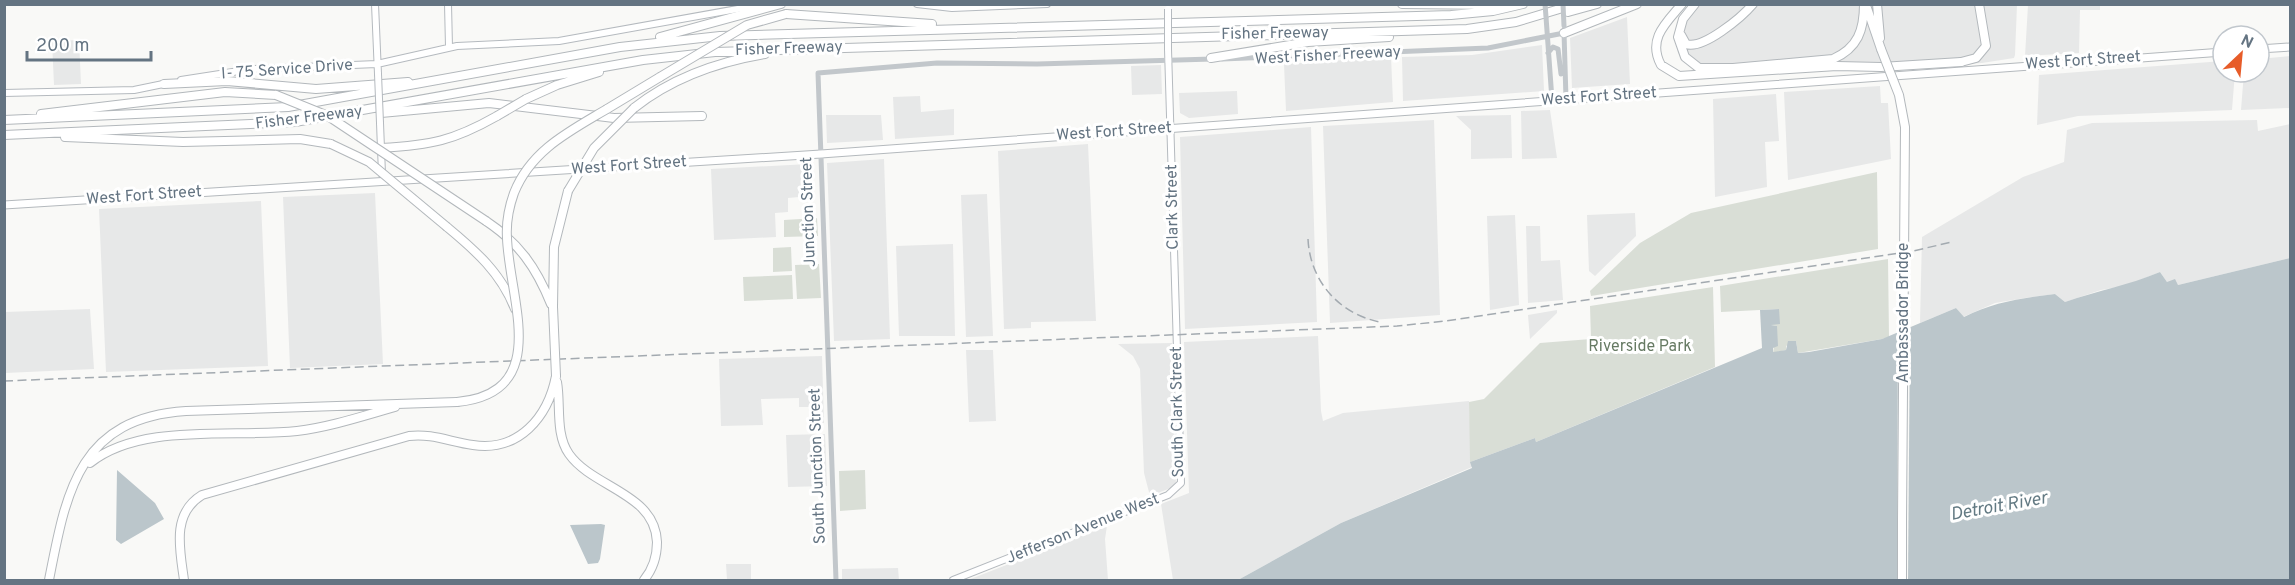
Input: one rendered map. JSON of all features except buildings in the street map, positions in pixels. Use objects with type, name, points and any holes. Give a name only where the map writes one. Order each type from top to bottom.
[{"type":"highway","points":[[627,46],[781,4]]},
{"type":"highway","points":[[1402,4],[1448,7],[1511,4]]},
{"type":"highway","name":"Fisher Freeway","points":[[4,119],[288,107],[627,46],[743,35],[1451,15],[1493,11],[1523,4]]},
{"type":"highway","name":"Fisher Freeway","points":[[4,135],[258,126],[333,117],[643,60],[715,52],[1438,30],[1497,26],[1535,18],[1576,4]]},
{"type":"highway","points":[[1535,18],[1597,4]]},
{"type":"highway","points":[[1564,29],[1637,4]]},
{"type":"highway","points":[[1682,4],[1662,28],[1655,46],[1661,65],[1679,76],[1837,66],[1881,67],[1961,62],[1976,58],[1986,46],[1979,4]]},
{"type":"highway","points":[[1695,4],[1681,23],[1678,41],[1690,62],[1706,69],[1821,61],[1838,57],[1850,49],[1861,34],[1865,4]]},
{"type":"highway","points":[[1701,4],[1682,32],[1682,40],[1689,46],[1696,45],[1726,28],[1753,4]]},
{"type":"highway","points":[[1865,4],[1881,49]]},
{"type":"highway","points":[[1877,4],[1881,49]]},
{"type":"highway","points":[[49,580],[64,506],[77,475],[96,450],[116,432],[138,419],[157,414],[458,402],[488,396],[507,379],[518,353],[517,315],[506,234],[515,191],[526,171],[546,147],[660,77],[747,25],[786,14],[969,27]]},
{"type":"highway","points":[[1211,58],[1308,42],[1438,30]]},
{"type":"highway","points":[[644,580],[654,564],[657,548],[655,530],[650,519],[640,506],[586,471],[569,453],[561,431],[552,307],[554,247],[568,191],[594,148],[634,108],[670,84],[711,67],[746,58],[807,48]]},
{"type":"highway","name":"Ambassador Bridge","points":[[1881,49],[1899,95],[1905,127],[1902,580]]},
{"type":"highway","points":[[381,148],[443,142],[465,134],[526,99],[574,79],[643,60]]},
{"type":"highway","points":[[164,84],[219,81],[323,89],[454,78]]},
{"type":"highway","points":[[4,119],[225,92],[276,95],[328,116],[508,237],[525,253],[538,274],[552,307]]},
{"type":"highway","points":[[333,117],[489,103],[614,118],[702,116]]},
{"type":"highway","points":[[4,135],[183,142],[300,139],[332,144],[369,162],[480,255],[503,283],[517,315]]},
{"type":"highway","points":[[184,580],[180,526],[188,507],[202,495],[409,436],[431,435],[484,446],[502,444],[518,437],[543,414],[556,376]]},
{"type":"highway","points":[[77,475],[104,453],[138,441],[177,436],[304,430],[416,403]]},
{"type":"main road","points":[[375,4],[382,181]]},
{"type":"main road","points":[[448,4],[449,47]]},
{"type":"main road","name":"I- 75 Service Drive","points":[[4,93],[134,90],[252,69],[377,64],[449,47],[570,39],[765,4]]},
{"type":"main road","points":[[917,4],[952,8],[1047,4]]},
{"type":"main road","name":"Clark Street","points":[[1168,7],[1176,337]]},
{"type":"main road","points":[[2271,48],[2290,47]]},
{"type":"main road","name":"West Fort Street","points":[[4,205],[821,154],[2211,53]]},
{"type":"main road","name":"South Clark Street","points":[[1176,337],[1182,478],[1179,488]]},
{"type":"main road","name":"Jefferson Avenue West","points":[[952,580],[1168,495],[1179,488]]},
{"type":"street","points":[[1545,4],[1552,100]]},
{"type":"street","points":[[1563,4],[1566,99]]},
{"type":"street","name":"West Fisher Freeway","points":[[818,73],[954,63],[1037,64],[1169,58],[1241,60],[1460,50],[1506,46],[1547,38],[1564,29]]},
{"type":"street","points":[[1548,53],[1553,47],[1559,50],[1565,87]]},
{"type":"street","name":"Junction Street","points":[[818,73],[828,351]]},
{"type":"street","name":"South Junction Street","points":[[828,351],[836,580]]},
{"type":"shaded area","points":[[2028,4],[2100,5],[2100,10],[2080,10],[2079,53],[2025,56]]},
{"type":"shaded area","points":[[1690,5],[2017,5],[2015,55],[2014,58],[1982,63],[1880,70],[1695,69],[1678,53],[1675,37],[1680,16]]},
{"type":"shaded area","points":[[1627,17],[1630,84],[1572,88],[1570,38]]},
{"type":"shaded area","points":[[79,40],[81,84],[54,85],[52,41]]},
{"type":"shaded area","points":[[1542,45],[1544,91],[1403,101],[1402,57],[1472,55]]},
{"type":"shaded area","points":[[2290,56],[2290,108],[2241,110],[2243,84],[2271,84],[2271,58]]},
{"type":"shaded area","points":[[1391,57],[1393,102],[1286,111],[1284,64]]},
{"type":"shaded area","points":[[2211,62],[2211,84],[2234,84],[2232,110],[2078,116],[2037,125],[2039,75]]},
{"type":"shaded area","points":[[1161,65],[1162,94],[1132,95],[1131,66]]},
{"type":"shaded area","points":[[1880,86],[1881,103],[1888,103],[1891,159],[1788,180],[1784,92]]},
{"type":"shaded area","points":[[1237,91],[1238,114],[1189,118],[1180,113],[1179,93]]},
{"type":"shaded area","points":[[1776,94],[1779,141],[1765,142],[1767,187],[1715,197],[1713,99]]},
{"type":"shaded area","points":[[920,96],[921,112],[954,109],[954,135],[895,139],[893,97]]},
{"type":"shaded area","points":[[1550,110],[1557,158],[1522,159],[1521,111]]},
{"type":"shaded area","points":[[826,115],[881,115],[883,140],[827,143]]},
{"type":"shaded area","points":[[1511,115],[1512,158],[1471,159],[1471,130],[1456,116]]},
{"type":"shaded area","points":[[1434,120],[1440,315],[1330,323],[1323,126]]},
{"type":"shaded area","points":[[2257,120],[2258,131],[2290,124],[2290,258],[2178,285],[2167,282],[2160,272],[2125,286],[2101,290],[2065,302],[2055,294],[2025,298],[1995,303],[1963,317],[1956,308],[1920,323],[1922,237],[2023,177],[2064,162],[2067,130],[2092,123]]},
{"type":"shaded area","points":[[1311,127],[1317,322],[1185,329],[1180,137]]},
{"type":"shaded area","points":[[1088,144],[1096,321],[1031,322],[1031,328],[1004,329],[998,151]]},
{"type":"shaded area","points":[[884,159],[890,339],[834,341],[827,163]]},
{"type":"shaded area","points":[[809,164],[810,196],[788,198],[788,212],[775,213],[776,237],[714,240],[711,169]]},
{"type":"shaded area","points":[[375,193],[383,364],[290,368],[283,197]]},
{"type":"shaded area","points":[[987,194],[993,336],[966,337],[961,195]]},
{"type":"shaded area","points":[[261,201],[268,366],[106,372],[99,209]]},
{"type":"shaded area","points":[[1635,213],[1636,236],[1595,276],[1589,271],[1587,215]]},
{"type":"shaded area","points":[[1515,215],[1519,305],[1490,310],[1487,216]]},
{"type":"shaded area","points":[[1526,226],[1540,226],[1541,261],[1560,260],[1563,300],[1528,303]]},
{"type":"shaded area","points":[[953,244],[955,336],[899,336],[896,246]]},
{"type":"shaded area","points":[[90,309],[94,369],[5,373],[5,312]]},
{"type":"shaded area","points":[[1557,310],[1557,313],[1530,339],[1528,315]]},
{"type":"shaded area","points":[[1318,336],[1323,421],[1343,413],[1469,401],[1472,467],[1341,523],[1238,580],[1173,580],[1161,504],[1189,493],[1184,342]]},
{"type":"shaded area","points":[[1172,343],[1176,486],[1150,496],[1144,473],[1140,369],[1133,356],[1118,344]]},
{"type":"shaded area","points":[[966,350],[993,350],[996,421],[969,422]]},
{"type":"shaded area","points":[[822,356],[824,423],[813,423],[812,407],[799,407],[799,398],[761,399],[763,425],[721,426],[719,359]]},
{"type":"shaded area","points":[[825,434],[827,486],[788,487],[786,435]]},
{"type":"shaded area","points":[[1107,526],[1105,539],[1108,580],[968,580]]},
{"type":"shaded area","points":[[726,564],[751,564],[751,580],[727,580]]},
{"type":"shaded area","points":[[898,568],[899,580],[842,580],[842,569]]},
{"type":"green space","name":"Riverside Park","points":[[1877,172],[1878,249],[1591,296],[1590,291],[1640,243],[1691,213]]},
{"type":"green space","points":[[817,218],[818,236],[784,237],[784,220]]},
{"type":"green space","points":[[791,247],[792,271],[773,272],[773,248]]},
{"type":"green space","name":"Riverside Park","points":[[1888,259],[1889,337],[1798,353],[1796,341],[1786,346],[1786,350],[1773,353],[1777,326],[1771,325],[1779,309],[1721,312],[1720,286]]},
{"type":"green space","points":[[819,264],[821,298],[797,299],[795,265]]},
{"type":"green space","points":[[792,275],[793,299],[744,301],[743,277]]},
{"type":"green space","name":"Riverside Park","points":[[1713,287],[1715,367],[1536,442],[1535,438],[1470,462],[1469,402],[1484,399],[1540,343],[1591,339],[1590,306]]},
{"type":"green space","points":[[865,470],[866,509],[840,511],[839,471]]},
{"type":"water","name":"Detroit River","points":[[2290,258],[2290,580],[1238,580],[1341,523],[1472,468],[1470,462],[1535,438],[1536,442],[1762,348],[1760,310],[1779,309],[1780,324],[1771,325],[1777,326],[1778,346],[1773,348],[1773,352],[1786,350],[1788,341],[1796,341],[1798,353],[1809,352],[1882,339],[1956,308],[1964,317],[1997,304],[2031,297],[2055,294],[2065,302],[2160,272],[2167,282],[2175,279],[2178,285]]},
{"type":"water","points":[[117,470],[155,503],[164,519],[121,544],[116,540]]},
{"type":"water","points":[[570,525],[605,525],[600,559],[598,563],[588,564]]},
{"type":"pier","points":[[1910,325],[1908,580],[1897,580],[1898,330]]},
{"type":"railway","points":[[1308,239],[1314,269],[1329,293],[1352,312],[1380,322]]},
{"type":"railway","points":[[4,381],[1397,326],[1446,321],[1913,251],[1952,242]]}]
